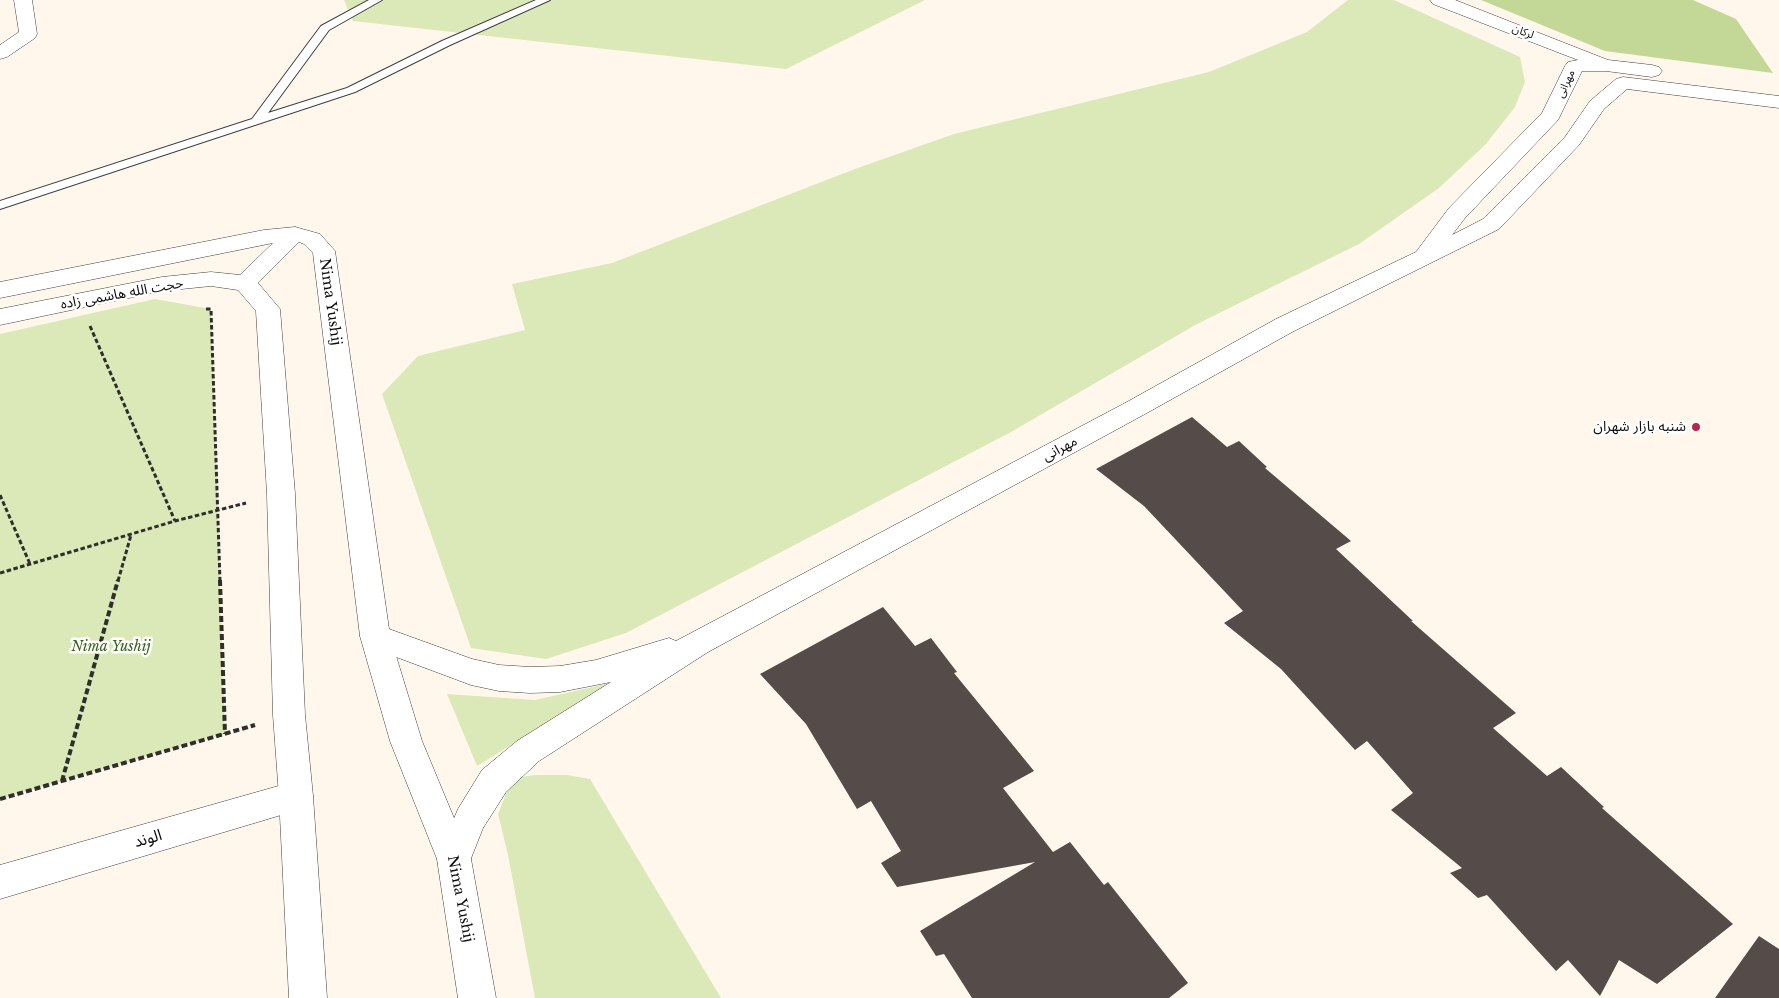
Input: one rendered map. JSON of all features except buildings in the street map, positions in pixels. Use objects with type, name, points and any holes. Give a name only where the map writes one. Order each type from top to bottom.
[{"type":"street","points":[[0,53],[28,34],[23,0]]},
{"type":"street","name":"لرکان","points":[[1439,0],[1606,65]]},
{"type":"street","name":"مهرانی","points":[[1423,256],[1456,213],[1551,116],[1575,66],[1606,65],[1779,87]]},
{"type":"street","name":"مهرانی","points":[[697,643],[1136,408],[1285,325],[1491,224],[1572,141],[1597,105],[1623,83],[1779,102]]},
{"type":"street","points":[[295,234],[245,283],[268,309],[281,494],[289,715],[296,796],[308,998]]},
{"type":"street","points":[[0,290],[264,236],[295,234]]},
{"type":"street","name":"Nima Yushij","points":[[295,234],[312,239],[324,251],[375,636],[406,741],[454,859],[477,998]]},
{"type":"street","name":"حجت الله هاشمی زاده","points":[[0,317],[162,284],[211,279],[245,283]]},
{"type":"street","points":[[375,636],[471,672],[499,678],[530,680],[560,679],[596,673],[697,643]]},
{"type":"street","points":[[454,859],[470,820],[494,781],[528,751],[697,643]]},
{"type":"street","name":"الوند","points":[[0,882],[296,796]]},
{"type":"lane","points":[[257,120],[325,28],[377,0]]},
{"type":"lane","points":[[0,205],[352,90],[446,43],[545,0]]},
{"type":"path","points":[[202,308],[211,310],[225,734]]},
{"type":"path","points":[[89,325],[175,521]]},
{"type":"path","points":[[0,573],[175,521],[281,494]]},
{"type":"path","points":[[0,495],[30,564]]},
{"type":"path","points":[[62,781],[132,534]]},
{"type":"path","points":[[0,800],[289,715]]},
{"type":"green space","points":[[344,0],[925,0],[786,69],[353,21]]},
{"type":"green space","points":[[1348,0],[1394,0],[1520,57],[1525,82],[1515,107],[1486,144],[1439,188],[1359,244],[1197,324],[1011,432],[626,633],[546,659],[471,648],[382,394],[418,356],[525,330],[512,284],[612,263],[855,169],[954,134],[1209,72],[1307,32]]},
{"type":"green space","points":[[1481,0],[1693,0],[1736,19],[1773,73],[1605,51]]},
{"type":"green space","name":"Nima Yushij","points":[[155,299],[211,309],[225,734],[0,799],[0,334]]},
{"type":"green space","points":[[611,683],[477,766],[447,694],[535,700]]},
{"type":"green space","points":[[567,775],[590,779],[721,998],[535,998],[508,855],[498,814],[511,782],[521,777]]},
{"type":"place","name":"شنبه بازار شهران","points":[[1696,427]]}]
